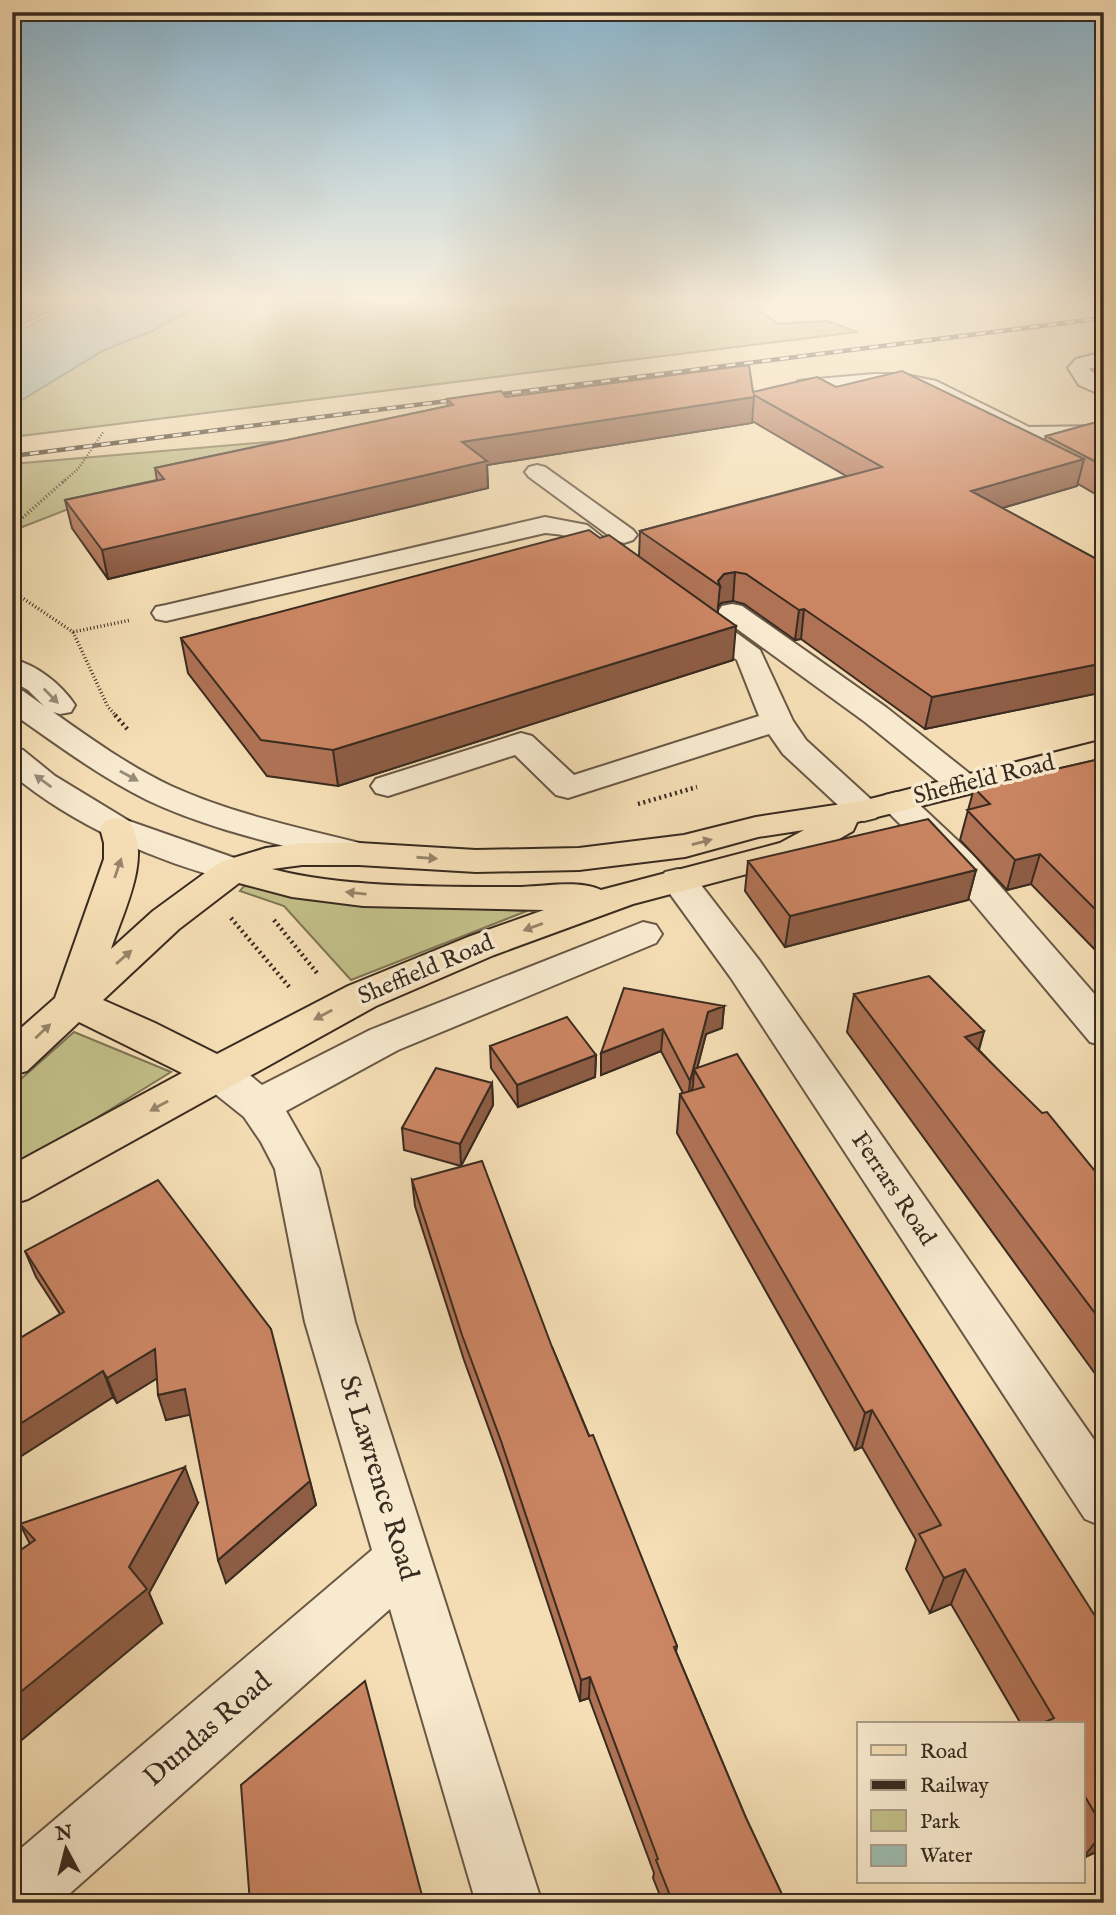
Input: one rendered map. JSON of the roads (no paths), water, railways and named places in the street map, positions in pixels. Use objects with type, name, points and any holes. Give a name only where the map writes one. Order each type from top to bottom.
[{"type":"main road","name":"Sheffield Road","points":[[12,1060],[73,1003],[195,898],[233,870],[267,859],[302,854],[359,853],[475,861],[579,859],[685,846],[757,827],[881,807],[962,784],[1104,750]]},
{"type":"main road","name":"Sheffield Road","points":[[12,1186],[239,1090],[317,1019],[362,996],[481,946],[621,896],[792,851],[881,807]]},
{"type":"main road","points":[[117,828],[122,843],[122,859],[73,1003],[141,1033],[239,1090]]},
{"type":"main road","points":[[579,859],[652,864],[678,880]]},
{"type":"main road","points":[[233,870],[292,886],[363,894],[517,899],[621,896]]},
{"type":"street","points":[[933,388],[961,398],[1000,423],[1020,432],[1046,435],[1104,433]]},
{"type":"street","points":[[537,472],[654,577],[750,656],[776,721],[794,747],[960,863],[1104,1032]]},
{"type":"street","points":[[166,613],[545,525],[578,530],[654,577]]},
{"type":"street","points":[[695,586],[876,715],[962,784]]},
{"type":"street","points":[[12,667],[39,684],[59,703],[71,740]]},
{"type":"street","points":[[12,698],[71,740],[159,793],[212,815],[359,853]]},
{"type":"street","points":[[388,786],[521,743],[568,788],[776,721]]},
{"type":"street","points":[[12,757],[43,783],[117,828],[233,870]]},
{"type":"street","name":"Ferrars Road","points":[[678,880],[745,969],[1104,1501]]},
{"type":"street","name":"Sheffield Road","points":[[239,1090],[384,1040],[643,934]]},
{"type":"street","name":"St Lawrence Road","points":[[239,1090],[279,1133],[297,1169],[330,1322],[509,1903]]},
{"type":"street","name":"Dundas Road","points":[[12,1900],[404,1559]]},
{"type":"water","points":[[12,388],[41,388],[12,406]]},
{"type":"railway","points":[[12,456],[547,388]]}]
